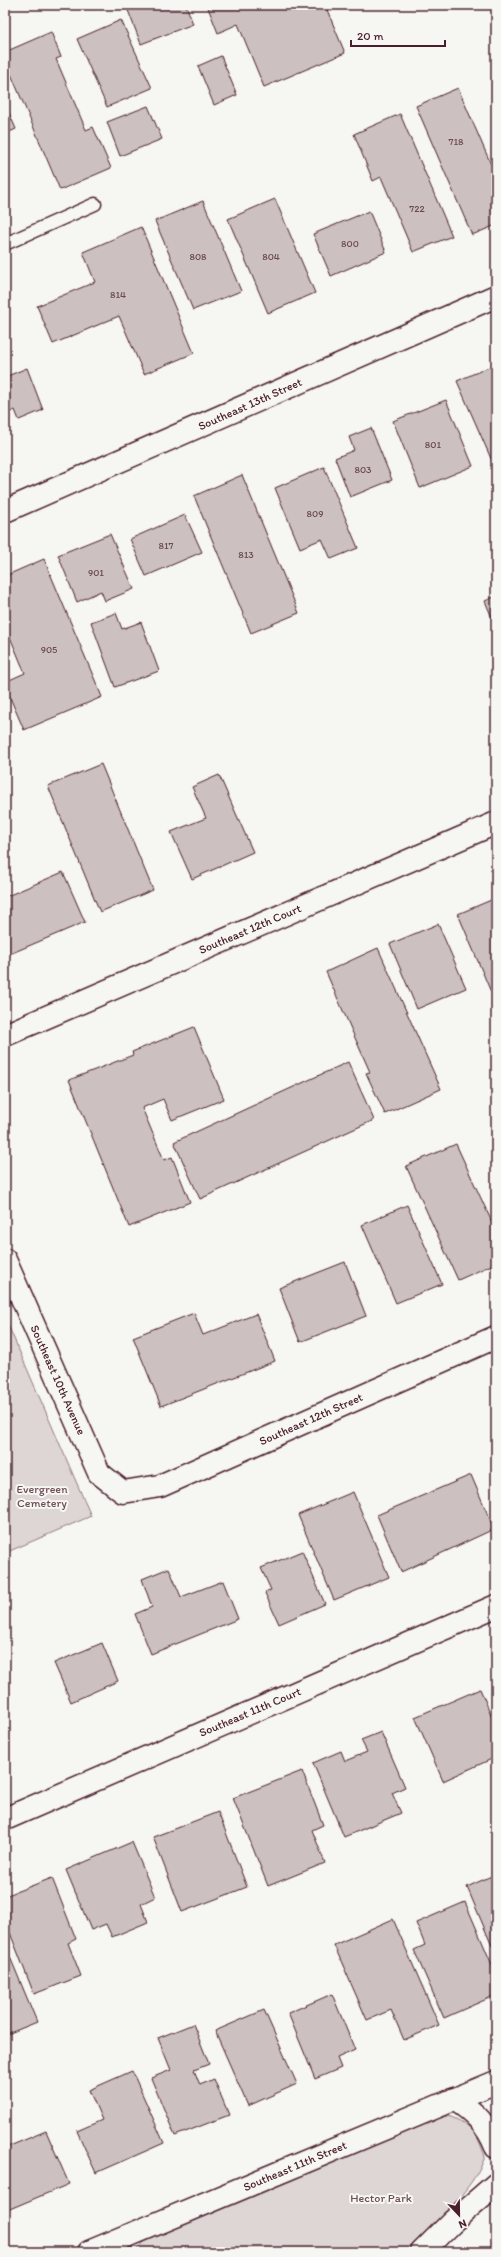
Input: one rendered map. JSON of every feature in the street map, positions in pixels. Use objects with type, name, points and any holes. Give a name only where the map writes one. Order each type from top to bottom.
[{"type":"street","name":"Southeast 13th Street","points":[[5,511],[496,296]]},
{"type":"street","name":"Southeast 12th Court","points":[[5,1035],[496,823]]},
{"type":"street","name":"Southeast 10th Avenue","points":[[5,1260],[99,1473],[123,1492]]},
{"type":"street","name":"Southeast 12th Street","points":[[123,1492],[160,1486],[495,1339]]},
{"type":"street","name":"Southeast 11th Court","points":[[5,1818],[496,1606]]},
{"type":"street","name":"Southeast 11th Street","points":[[93,2251],[496,2082]]},
{"type":"street","points":[[454,2099],[475,2113],[490,2132],[496,2147]]},
{"type":"street","points":[[422,2252],[452,2222],[496,2184]]},
{"type":"lane","points":[[5,244],[95,204]]},
{"type":"green space","name":"Evergreen Cemetery","points":[[5,1318],[91,1516],[5,1553]]},
{"type":"green space","name":"Hector Park","points":[[449,2116],[464,2123],[473,2131],[485,2157],[470,2184],[450,2208],[405,2252],[136,2252],[144,2242],[174,2227],[428,2120]]},
{"type":"building","points":[[126,5],[186,5],[193,24],[141,44]]},
{"type":"building","points":[[207,5],[325,5],[345,53],[264,87],[238,24],[218,33]]},
{"type":"building","points":[[121,20],[152,88],[107,107],[77,39]]},
{"type":"building","points":[[51,32],[61,57],[56,59],[86,130],[93,127],[111,168],[60,190],[5,60],[5,52]]},
{"type":"building","points":[[221,56],[237,95],[214,105],[198,66]]},
{"type":"building","points":[[458,88],[496,176],[496,225],[472,235],[416,106]]},
{"type":"building","points":[[5,104],[16,129],[5,134]]},
{"type":"building","points":[[148,106],[162,139],[120,156],[107,122]]},
{"type":"building","points":[[400,114],[452,236],[413,252],[381,177],[373,181],[354,134]]},
{"type":"building","points":[[275,199],[315,293],[268,313],[228,219]]},
{"type":"building","points":[[203,201],[241,291],[193,310],[155,221]]},
{"type":"building","points":[[369,211],[386,252],[331,276],[313,234]]},
{"type":"building","points":[[141,227],[194,353],[144,374],[119,316],[53,344],[37,306],[95,282],[83,252]]},
{"type":"building","points":[[496,364],[496,470],[457,381]]},
{"type":"building","points":[[27,368],[43,410],[19,420],[15,410],[5,414],[5,377]]},
{"type":"building","points":[[446,400],[473,466],[420,488],[393,421]]},
{"type":"building","points":[[371,428],[392,480],[350,497],[335,458],[354,450],[349,437]]},
{"type":"building","points":[[324,467],[358,548],[331,559],[322,539],[300,548],[275,488]]},
{"type":"building","points":[[242,475],[299,613],[251,633],[194,496]]},
{"type":"building","points":[[185,515],[202,552],[146,576],[130,539]]},
{"type":"building","points":[[110,534],[134,589],[105,601],[101,591],[77,602],[58,555]]},
{"type":"building","points":[[44,559],[102,697],[24,730],[5,686],[5,682],[25,673],[5,625],[5,576]]},
{"type":"building","points":[[496,596],[496,627],[485,601]]},
{"type":"building","points":[[116,613],[122,629],[141,622],[159,671],[115,687],[91,622]]},
{"type":"building","points":[[101,764],[153,890],[100,912],[48,786]]},
{"type":"building","points":[[219,775],[253,852],[192,879],[171,832],[206,818],[192,787]]},
{"type":"building","points":[[63,872],[85,922],[5,956],[5,897]]},
{"type":"building","points":[[496,898],[496,1004],[458,914]]},
{"type":"building","points":[[438,924],[466,988],[417,1009],[390,944]]},
{"type":"building","points":[[378,948],[441,1089],[385,1114],[366,1073],[370,1072],[326,972]]},
{"type":"building","points":[[194,1027],[224,1099],[172,1120],[163,1099],[142,1108],[164,1160],[172,1157],[190,1202],[129,1227],[69,1080],[133,1055],[132,1052]]},
{"type":"building","points":[[348,1062],[374,1120],[200,1199],[174,1142]]},
{"type":"building","points":[[456,1144],[496,1231],[496,1263],[458,1280],[406,1166]]},
{"type":"building","points":[[407,1205],[442,1284],[396,1303],[362,1225]]},
{"type":"building","points":[[345,1262],[366,1316],[300,1342],[279,1288]]},
{"type":"building","points":[[194,1313],[203,1335],[256,1314],[275,1361],[161,1406],[133,1337]]},
{"type":"building","points":[[471,1475],[494,1529],[401,1572],[377,1515]]},
{"type":"building","points":[[353,1492],[389,1577],[334,1600],[298,1515]]},
{"type":"building","points":[[302,1551],[325,1604],[279,1624],[265,1593],[271,1590],[261,1568]]},
{"type":"building","points":[[169,1568],[181,1597],[223,1581],[238,1619],[151,1654],[135,1614],[152,1607],[142,1579]]},
{"type":"building","points":[[102,1643],[118,1681],[71,1702],[54,1663]]},
{"type":"building","points":[[480,1689],[496,1726],[496,1757],[443,1781],[415,1717]]},
{"type":"building","points":[[381,1732],[405,1787],[392,1793],[401,1813],[344,1837],[313,1763],[341,1751],[345,1761],[367,1752],[361,1740]]},
{"type":"building","points":[[302,1771],[323,1825],[312,1830],[325,1863],[268,1886],[233,1798]]},
{"type":"building","points":[[218,1812],[247,1887],[182,1912],[153,1837]]},
{"type":"building","points":[[132,1842],[155,1897],[141,1904],[148,1922],[112,1937],[106,1924],[91,1930],[66,1870]]},
{"type":"building","points":[[496,1874],[496,1944],[492,1946],[467,1887]]},
{"type":"building","points":[[52,1878],[76,1939],[68,1943],[81,1976],[34,1994],[5,1920],[5,1896]]},
{"type":"building","points":[[465,1902],[496,1974],[496,1995],[444,2018],[414,1950],[425,1945],[416,1923]]},
{"type":"building","points":[[393,1919],[439,2025],[404,2040],[391,2010],[367,2020],[334,1945]]},
{"type":"building","points":[[5,1945],[37,2022],[5,2035]]},
{"type":"building","points":[[332,1994],[355,2050],[337,2058],[341,2068],[315,2079],[288,2013]]},
{"type":"building","points":[[264,2010],[297,2084],[248,2106],[215,2031]]},
{"type":"building","points":[[193,2024],[209,2064],[194,2070],[200,2085],[214,2079],[229,2115],[175,2136],[151,2078],[171,2070],[158,2038]]},
{"type":"building","points":[[132,2071],[164,2143],[96,2173],[77,2131],[102,2120],[89,2090]]},
{"type":"building","points":[[46,2131],[69,2184],[5,2211],[5,2148]]}]
